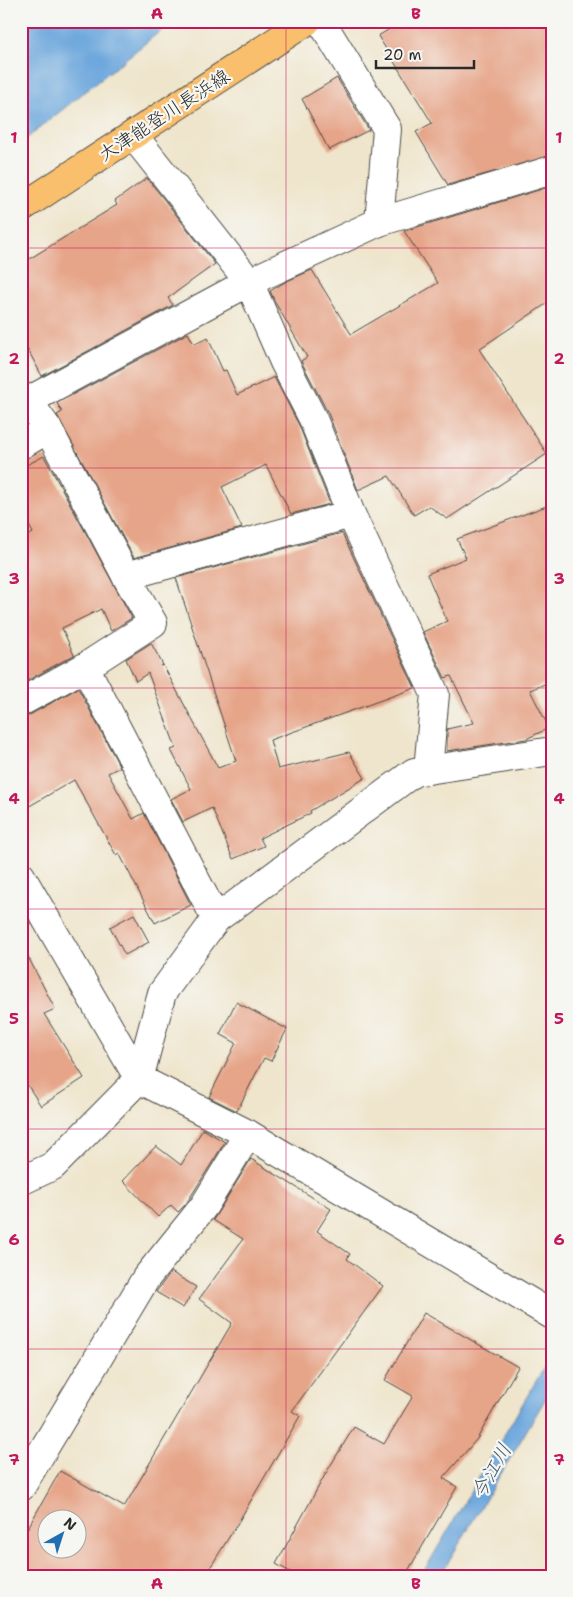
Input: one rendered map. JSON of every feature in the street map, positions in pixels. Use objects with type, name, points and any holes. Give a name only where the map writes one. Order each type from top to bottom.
[{"type":"main road","name":"大津能登川長浜線","points":[[21,208],[307,21]]},
{"type":"street","points":[[321,21],[387,129],[379,222]]},
{"type":"street","points":[[133,135],[248,282],[284,362],[313,419],[350,514],[435,694],[428,770]]},
{"type":"street","points":[[21,702],[85,667],[153,623],[48,429],[28,401],[248,282],[379,222],[552,170]]},
{"type":"street","points":[[21,445],[48,429]]},
{"type":"street","points":[[126,576],[350,514]]},
{"type":"street","points":[[85,667],[216,919]]},
{"type":"street","points":[[21,1181],[54,1166],[138,1079],[162,993],[216,919],[414,772],[552,751]]},
{"type":"street","points":[[21,876],[138,1079],[248,1134],[552,1315]]},
{"type":"street","points":[[21,1487],[146,1278],[204,1206],[248,1134]]},
{"type":"water","points":[[21,21],[173,21],[21,143]]},
{"type":"water","name":"今江川","points":[[552,1354],[552,1388],[440,1576],[421,1576]]},
{"type":"building","points":[[403,21],[552,21],[552,155],[448,185],[416,132],[432,123],[378,36]]},
{"type":"building","points":[[337,78],[369,130],[329,150],[302,99]]},
{"type":"building","points":[[147,178],[215,264],[168,298],[173,305],[42,376],[21,337],[21,264],[117,205],[115,201]]},
{"type":"building","points":[[552,186],[552,300],[479,349],[547,454],[447,519],[429,506],[414,515],[389,476],[358,490],[328,413],[301,361],[307,357],[270,291],[312,270],[351,334],[438,283],[404,231]]},
{"type":"building","points":[[188,333],[194,344],[208,338],[223,371],[226,370],[237,395],[274,377],[299,425],[330,504],[291,514],[266,465],[222,487],[242,528],[134,558],[57,415],[62,412],[57,403]]},
{"type":"building","points":[[44,456],[132,618],[111,631],[101,609],[62,628],[74,655],[21,684],[21,539],[33,533],[21,511],[21,468]]},
{"type":"building","points":[[552,504],[552,681],[530,690],[549,728],[526,739],[447,751],[447,729],[474,723],[451,676],[445,678],[423,632],[447,621],[427,574],[466,558],[457,539]]},
{"type":"building","points":[[342,533],[415,688],[270,740],[278,769],[349,752],[365,778],[310,811],[311,813],[260,838],[264,846],[233,859],[212,808],[183,822],[171,799],[191,789],[171,750],[176,748],[148,673],[136,681],[126,659],[151,643],[218,768],[236,761],[176,578]]},
{"type":"building","points":[[78,688],[120,767],[108,773],[133,819],[144,813],[191,905],[155,923],[119,853],[116,855],[74,780],[21,811],[21,718]]},
{"type":"building","points":[[134,914],[149,942],[125,955],[110,927]]},
{"type":"building","points":[[21,943],[55,1009],[44,1014],[84,1078],[41,1106],[21,1075]]},
{"type":"building","points":[[236,1002],[287,1029],[271,1061],[264,1058],[237,1111],[209,1097],[236,1043],[220,1034]]},
{"type":"building","points":[[203,1129],[225,1142],[186,1204],[178,1212],[171,1205],[158,1217],[123,1181],[156,1146],[181,1165]]},
{"type":"building","points":[[251,1159],[331,1209],[317,1231],[350,1254],[347,1259],[383,1286],[292,1411],[300,1416],[205,1576],[21,1576],[21,1540],[60,1471],[124,1507],[232,1323],[199,1299],[243,1239],[213,1220]]},
{"type":"building","points":[[171,1272],[196,1287],[183,1308],[156,1292]]},
{"type":"building","points":[[424,1313],[518,1367],[477,1439],[443,1478],[457,1487],[405,1576],[297,1576],[276,1564],[326,1473],[354,1427],[384,1444],[413,1396],[385,1380]]}]
